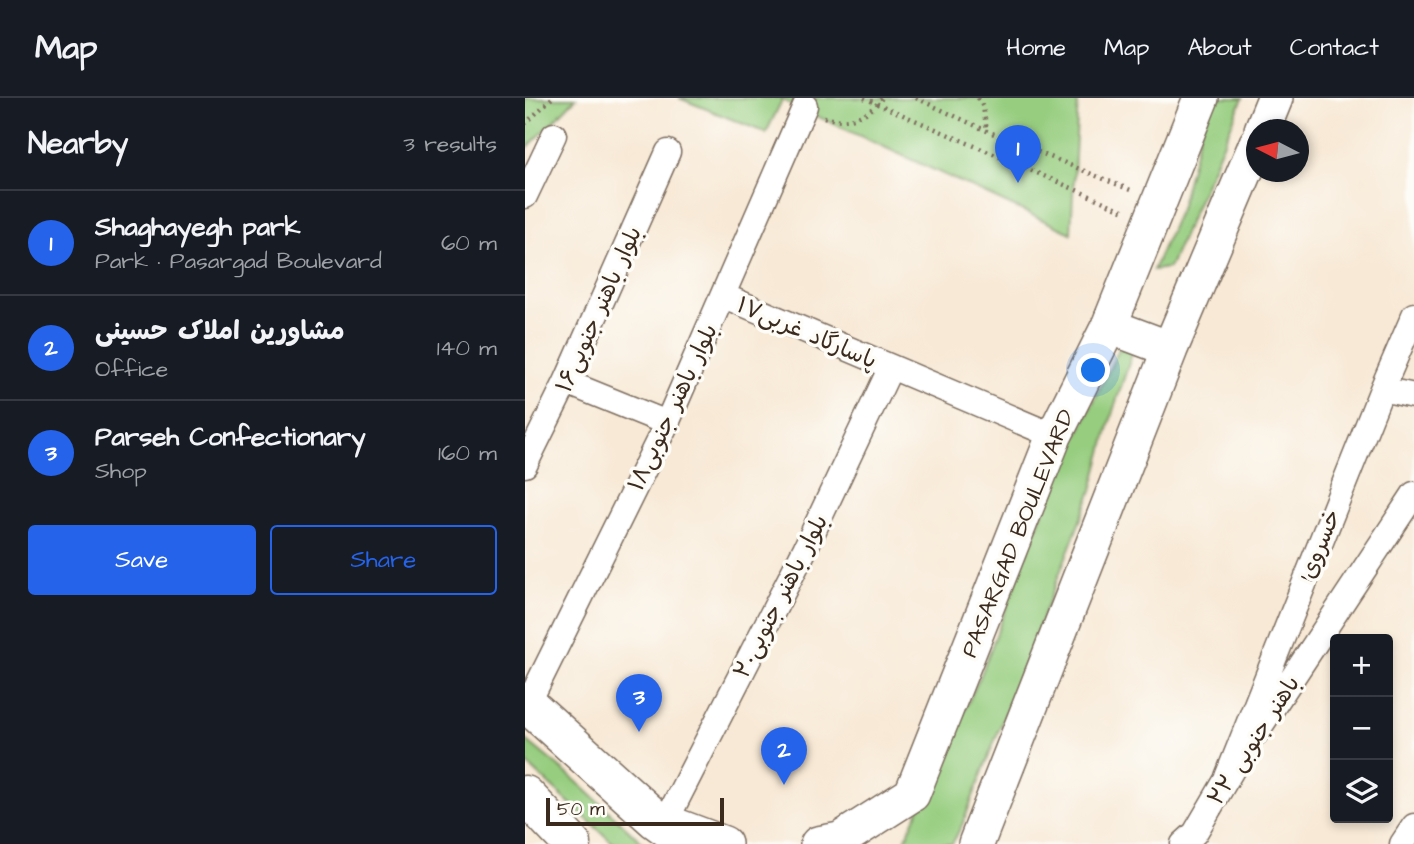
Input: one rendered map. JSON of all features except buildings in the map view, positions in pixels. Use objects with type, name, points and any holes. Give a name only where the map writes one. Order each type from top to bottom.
[{"type":"main road","name":"PASARGAD BOULEVARD","points":[[818,844],[840,839],[912,794],[1054,436],[1109,326],[1201,98]]},
{"type":"main road","points":[[1266,119],[1275,98]]},
{"type":"main road","points":[[976,844],[1170,349],[1246,169]]},
{"type":"main road","points":[[1109,326],[1170,349]]},
{"type":"main road","points":[[526,703],[670,828],[724,844]]},
{"type":"main road","points":[[525,795],[572,844]]},
{"type":"street","name":"۱۸بلوار باهنر جنوبی","points":[[526,703],[667,423],[805,106]]},
{"type":"street","points":[[525,196],[554,135]]},
{"type":"street","name":"بلوار باهنر جنوبی۱۶","points":[[525,465],[566,383],[668,152]]},
{"type":"street","name":"۱۷پاسارگاد غربی","points":[[724,296],[1054,436]]},
{"type":"street","name":"خسروى1","points":[[1227,777],[1414,315]]},
{"type":"street","name":"بلوار باهنر جنوبی۲۰","points":[[670,828],[891,367]]},
{"type":"street","points":[[566,383],[667,423]]},
{"type":"street","points":[[1382,389],[1414,396]]},
{"type":"street","name":"۲۲ باهنر جنوبی","points":[[1183,844],[1195,833],[1227,777],[1414,494]]},
{"type":"street","points":[[1402,844],[1414,826]]},
{"type":"path","points":[[525,124],[552,98]]},
{"type":"path","points":[[865,98],[1155,212]]},
{"type":"path","points":[[805,106],[827,118],[844,120],[871,111],[882,98]]},
{"type":"path","points":[[916,98],[1155,212]]},
{"type":"path","points":[[978,98],[983,107],[987,131]]},
{"type":"green space","points":[[525,98],[576,98],[525,150]]},
{"type":"green space","points":[[679,98],[1078,98],[1071,233],[782,100],[766,133]]},
{"type":"green space","points":[[1215,98],[1243,98],[1169,268],[1153,270],[1180,209],[1201,129]]},
{"type":"green space","points":[[1124,339],[1135,345],[1113,411],[1092,490],[962,825],[952,844],[903,844],[980,677],[1053,485]]},
{"type":"green space","points":[[525,739],[576,781],[644,844],[614,844],[525,762]]},
{"type":"place","name":"Shaghayegh park","points":[[1018,183]]},
{"type":"place","name":"Parseh Confectionary","points":[[639,732]]},
{"type":"place","name":"مشاورین املاک حسینی","points":[[784,785]]}]
